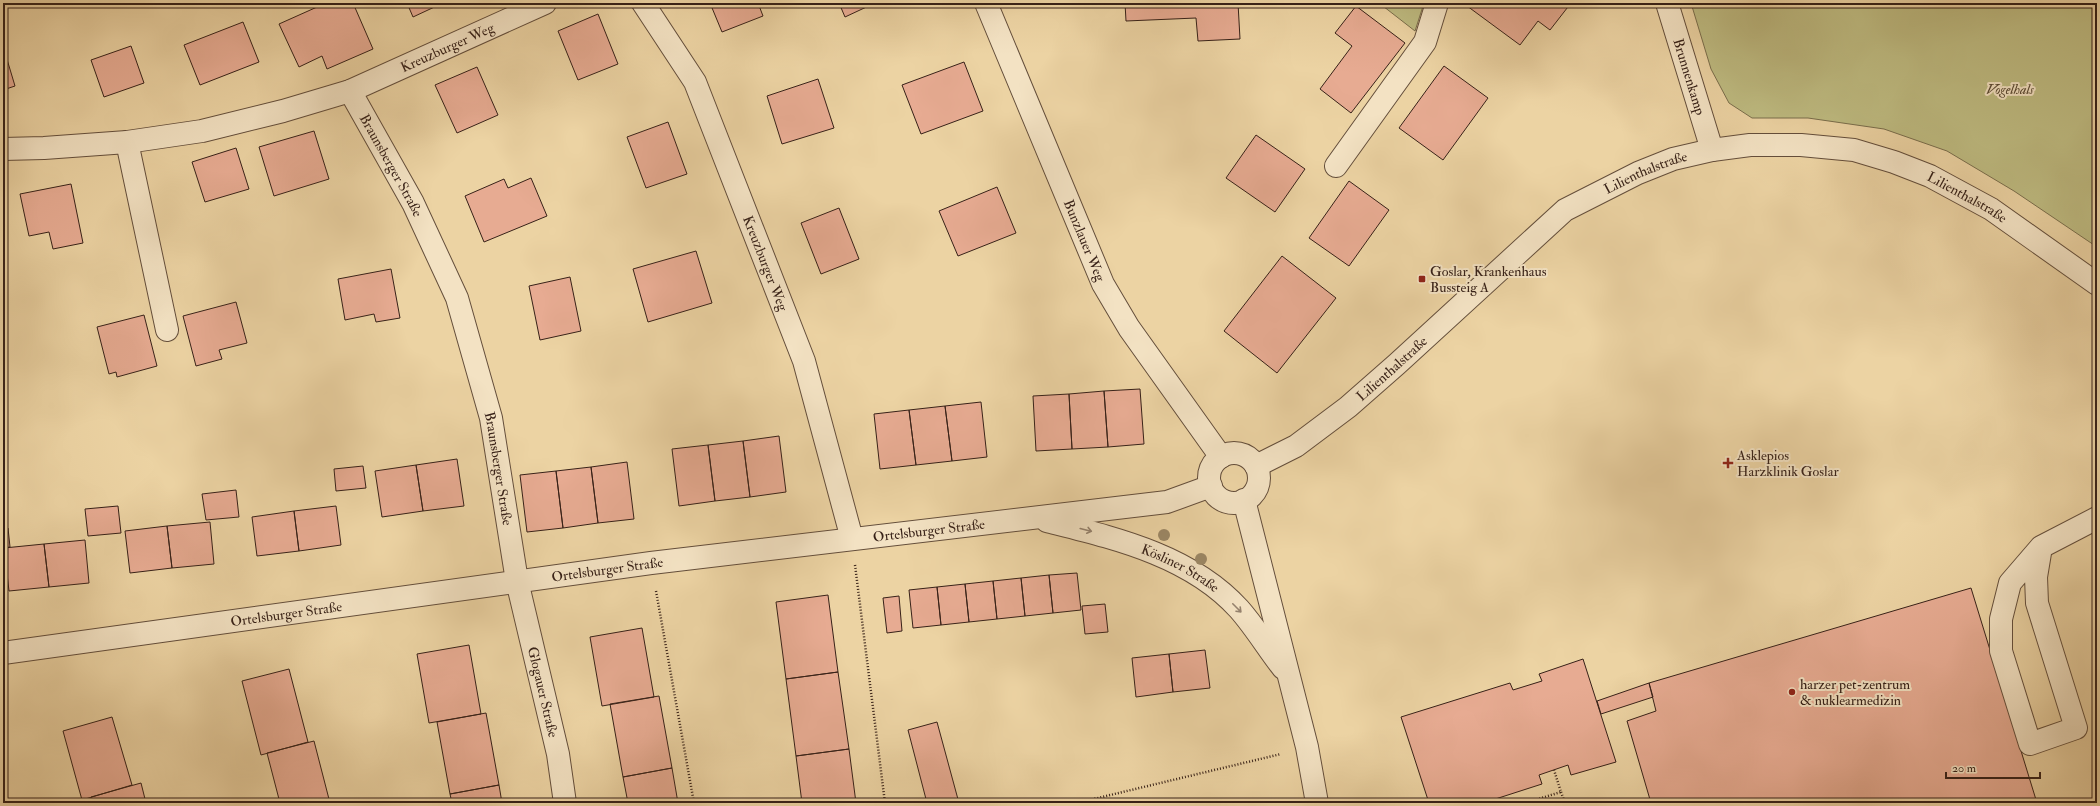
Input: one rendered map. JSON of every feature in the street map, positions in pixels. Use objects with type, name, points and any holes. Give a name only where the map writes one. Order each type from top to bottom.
[{"type":"street","name":"Kreuzburger Weg","points":[[350,91],[545,3]]},
{"type":"street","name":"Kreuzburger Weg","points":[[643,3],[695,82],[799,346],[852,539]]},
{"type":"street","name":"Bunzlauer Weg","points":[[986,3],[1103,284],[1129,328],[1221,457]]},
{"type":"street","points":[[1336,166],[1425,42],[1437,3]]},
{"type":"street","name":"Brunnenkamp","points":[[1667,3],[1712,150]]},
{"type":"street","points":[[3,148],[44,148],[127,142],[202,131],[283,111],[350,91]]},
{"type":"street","name":"Braunsberger Straße","points":[[350,91],[413,203],[458,298],[492,418],[517,581]]},
{"type":"street","points":[[127,142],[167,330]]},
{"type":"street","name":"Lilienthalstraße","points":[[1256,466],[1296,446],[1348,407],[1565,210],[1638,173],[1673,159],[1712,150],[1750,145],[1801,145],[1854,150],[1894,162],[1930,176],[1991,209],[2097,284]]},
{"type":"street","points":[[1236,453],[1243,454],[1256,466],[1259,480],[1257,489],[1244,500],[1236,502],[1228,501],[1220,497],[1211,486],[1211,469],[1221,457],[1236,453]]},
{"type":"street","name":"Ortelsburger Straße","points":[[3,653],[651,563],[1167,502],[1211,486]]},
{"type":"street","name":"Kösliner Straße","points":[[1244,500],[1307,747],[1317,803]]},
{"type":"street","name":"Kösliner Straße","points":[[1034,518],[1116,538],[1162,556],[1205,580],[1238,609],[1289,676]]},
{"type":"street","points":[[2041,547],[2036,577],[2037,603],[2076,728],[2030,744],[2001,651],[2001,619],[2010,583],[2041,547],[2097,518]]},
{"type":"street","name":"Glogauer Straße","points":[[517,581],[558,754],[565,803]]},
{"type":"path","points":[[852,539],[885,803]]},
{"type":"path","points":[[651,563],[694,803]]},
{"type":"path","points":[[1077,803],[1307,747]]},
{"type":"path","points":[[1554,770],[1565,803]]},
{"type":"path","points":[[1526,803],[1561,792]]},
{"type":"green space","points":[[1379,3],[1424,3],[1415,31]]},
{"type":"green space","name":"Vogelhals","points":[[1691,3],[2097,3],[2097,247],[2014,191],[1947,151],[1884,129],[1808,118],[1752,118],[1729,103],[1711,69]]},
{"type":"building","points":[[326,3],[353,3],[373,49],[327,69],[322,56],[299,67],[279,24]]},
{"type":"building","points":[[407,3],[443,3],[413,17]]},
{"type":"building","points":[[710,3],[758,3],[763,16],[722,32]]},
{"type":"building","points":[[839,3],[875,3],[845,17]]},
{"type":"building","points":[[1125,3],[1238,3],[1240,39],[1198,41],[1196,18],[1126,21]]},
{"type":"building","points":[[1463,3],[1571,3],[1550,30],[1538,21],[1520,45]]},
{"type":"building","points":[[1356,6],[1405,43],[1351,113],[1320,89],[1352,46],[1335,33]]},
{"type":"building","points":[[598,14],[618,64],[578,80],[558,31]]},
{"type":"building","points":[[243,22],[259,62],[200,85],[184,45]]},
{"type":"building","points":[[3,46],[15,86],[3,90]]},
{"type":"building","points":[[131,46],[144,83],[104,97],[91,60]]},
{"type":"building","points":[[964,62],[983,111],[921,134],[902,85]]},
{"type":"building","points":[[1444,66],[1488,98],[1443,160],[1399,128]]},
{"type":"building","points":[[477,67],[498,115],[457,133],[435,85]]},
{"type":"building","points":[[818,79],[834,128],[782,144],[767,96]]},
{"type":"building","points":[[668,122],[687,174],[646,188],[627,137]]},
{"type":"building","points":[[314,131],[329,179],[274,196],[259,147]]},
{"type":"building","points":[[1256,135],[1305,169],[1275,212],[1226,178]]},
{"type":"building","points":[[236,148],[249,189],[205,202],[192,162]]},
{"type":"building","points":[[531,178],[547,216],[484,242],[465,196],[504,179],[508,188]]},
{"type":"building","points":[[1349,181],[1389,210],[1349,266],[1309,238]]},
{"type":"building","points":[[71,184],[83,243],[53,249],[49,232],[29,236],[20,194]]},
{"type":"building","points":[[997,187],[1016,233],[958,256],[939,211]]},
{"type":"building","points":[[839,208],[859,259],[821,274],[801,223]]},
{"type":"building","points":[[696,251],[712,303],[648,322],[633,269]]},
{"type":"building","points":[[1282,256],[1336,298],[1277,373],[1224,331]]},
{"type":"building","points":[[391,269],[400,318],[376,322],[374,314],[345,320],[338,279]]},
{"type":"building","points":[[570,277],[581,331],[540,340],[529,286]]},
{"type":"building","points":[[236,302],[247,343],[219,350],[222,359],[196,366],[183,316]]},
{"type":"building","points":[[144,315],[157,366],[117,377],[116,372],[109,374],[97,327]]},
{"type":"building","points":[[1140,389],[1144,444],[1108,447],[1104,391]]},
{"type":"building","points":[[1104,391],[1108,447],[1072,449],[1069,394]]},
{"type":"building","points":[[1069,394],[1072,449],[1036,451],[1033,396]]},
{"type":"building","points":[[981,402],[987,457],[952,461],[945,406]]},
{"type":"building","points":[[945,406],[952,461],[916,465],[909,410]]},
{"type":"building","points":[[909,410],[916,465],[880,469],[874,414]]},
{"type":"building","points":[[779,436],[786,492],[750,497],[743,441]]},
{"type":"building","points":[[743,441],[750,497],[715,501],[708,445]]},
{"type":"building","points":[[708,445],[715,501],[679,506],[672,449]]},
{"type":"building","points":[[457,459],[464,506],[423,511],[416,465]]},
{"type":"building","points":[[627,462],[634,519],[598,523],[591,467]]},
{"type":"building","points":[[416,465],[423,511],[382,517],[375,471]]},
{"type":"building","points":[[363,466],[366,488],[336,491],[334,469]]},
{"type":"building","points":[[591,467],[598,523],[563,528],[556,471]]},
{"type":"building","points":[[556,471],[563,528],[527,532],[520,475]]},
{"type":"building","points":[[236,490],[239,517],[206,520],[202,494]]},
{"type":"building","points":[[118,506],[121,533],[88,536],[85,509]]},
{"type":"building","points":[[336,506],[341,545],[299,551],[294,511]]},
{"type":"building","points":[[294,511],[299,551],[257,556],[252,517]]},
{"type":"building","points":[[210,522],[214,564],[172,568],[167,526]]},
{"type":"building","points":[[167,526],[172,568],[130,573],[125,531]]},
{"type":"building","points":[[3,528],[8,528],[10,547],[3,548]]},
{"type":"building","points":[[85,540],[89,583],[49,587],[44,544]]},
{"type":"building","points":[[44,544],[49,587],[9,591],[4,548]]},
{"type":"building","points":[[1077,573],[1081,610],[1053,613],[1049,575]]},
{"type":"building","points":[[1049,575],[1053,613],[1025,616],[1021,578]]},
{"type":"building","points":[[1021,578],[1025,616],[997,619],[993,581]]},
{"type":"building","points":[[993,581],[997,619],[969,622],[965,584]]},
{"type":"building","points":[[965,584],[969,622],[941,625],[937,587]]},
{"type":"building","points":[[937,587],[941,625],[913,628],[909,590]]},
{"type":"building","points":[[1971,588],[2037,803],[1651,803],[1627,721],[1656,711],[1649,683]]},
{"type":"building","points":[[828,595],[838,672],[786,679],[776,602]]},
{"type":"building","points":[[899,596],[902,631],[887,633],[883,598]]},
{"type":"building","points":[[1105,604],[1108,632],[1085,634],[1082,606]]},
{"type":"building","points":[[642,628],[654,697],[602,706],[590,637]]},
{"type":"building","points":[[469,645],[481,714],[429,723],[417,654]]},
{"type":"building","points":[[1205,650],[1210,688],[1173,692],[1169,654]]},
{"type":"building","points":[[1169,654],[1173,692],[1136,697],[1132,658]]},
{"type":"building","points":[[1583,659],[1616,762],[1571,775],[1568,765],[1539,775],[1542,784],[1483,803],[1429,803],[1401,717],[1510,683],[1513,690],[1542,681],[1539,674]]},
{"type":"building","points":[[289,669],[308,742],[261,755],[242,681]]},
{"type":"building","points":[[838,672],[849,749],[796,756],[786,679]]},
{"type":"building","points":[[1649,683],[1653,697],[1601,714],[1597,701]]},
{"type":"building","points":[[659,696],[672,768],[623,777],[610,704]]},
{"type":"building","points":[[486,713],[499,785],[450,794],[437,722]]},
{"type":"building","points":[[112,717],[132,785],[82,800],[63,731]]},
{"type":"building","points":[[937,722],[959,803],[927,803],[908,730]]},
{"type":"building","points":[[314,741],[330,803],[280,803],[267,753]]},
{"type":"building","points":[[849,749],[856,803],[802,803],[796,756]]},
{"type":"building","points":[[672,768],[678,803],[628,803],[623,777]]},
{"type":"building","points":[[141,783],[146,803],[93,803],[91,797]]},
{"type":"building","points":[[499,785],[502,803],[452,803],[450,794]]},
{"type":"place","name":"Goslar, Krankenhaus Bussteig A","points":[[1422,279]]},
{"type":"place","name":"Asklepios Harzklinik Goslar","points":[[1728,463]]},
{"type":"place","name":"harzer pet-zentrum & nuklearmedizin","points":[[1792,692]]}]
